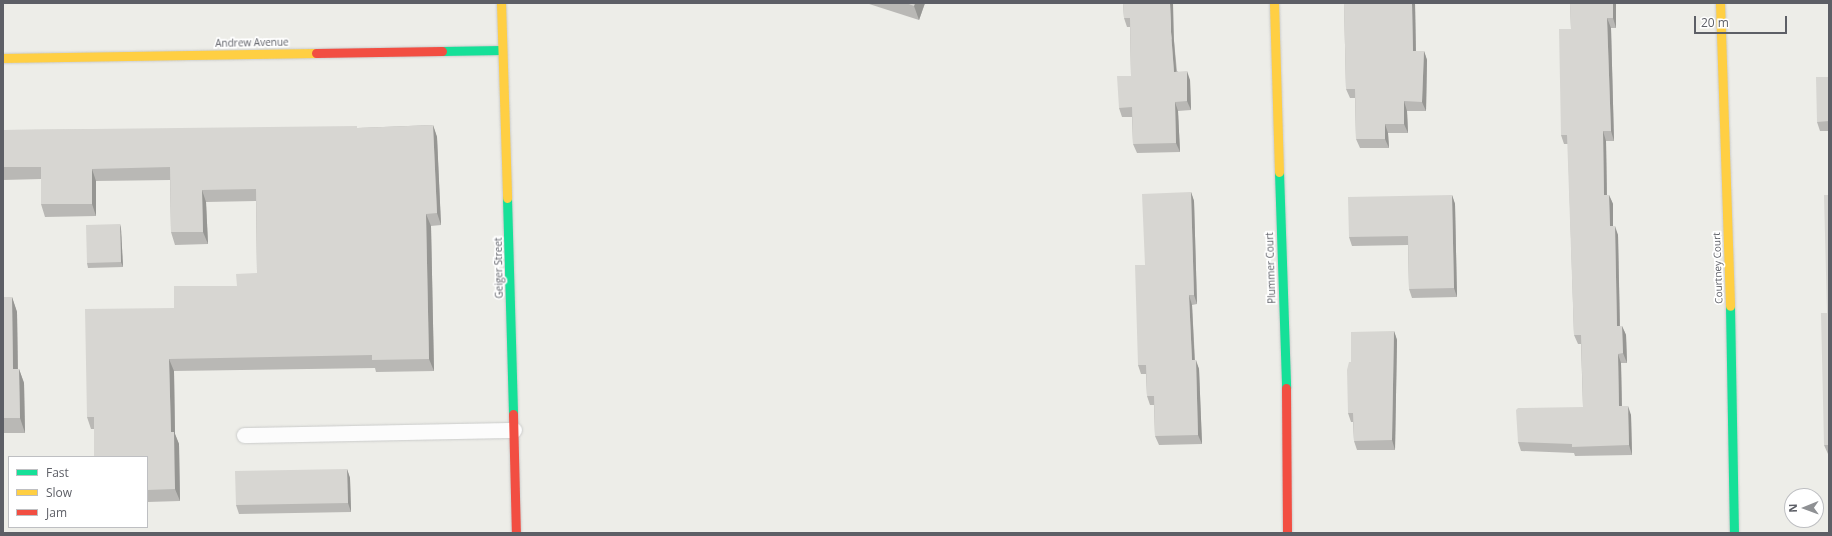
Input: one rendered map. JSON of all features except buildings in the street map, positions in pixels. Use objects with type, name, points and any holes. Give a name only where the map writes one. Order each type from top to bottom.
[{"type":"street","name":"Geiger Street","points":[[502,3],[502,50],[516,533]]},
{"type":"street","name":"Plummer Court","points":[[1274,3],[1287,426],[1287,533]]},
{"type":"street","name":"Courtney Court","points":[[1720,3],[1733,398],[1734,533]]},
{"type":"street","name":"Andrew Avenue","points":[[3,58],[502,50]]},
{"type":"lane","points":[[244,434],[514,430]]},
{"type":"traffic: fast","points":[[442,51],[502,50]]},
{"type":"traffic: fast","points":[[1279,172],[1286,388]]},
{"type":"traffic: fast","points":[[507,198],[513,414]]},
{"type":"traffic: fast","points":[[1730,306],[1734,533]]},
{"type":"traffic: slow","points":[[501,3],[507,198]]},
{"type":"traffic: slow","points":[[1274,3],[1279,172]]},
{"type":"traffic: slow","points":[[1720,3],[1730,306]]},
{"type":"traffic: slow","points":[[3,58],[316,53]]},
{"type":"traffic: jam","points":[[316,53],[442,51]]},
{"type":"traffic: jam","points":[[1286,388],[1287,533]]},
{"type":"traffic: jam","points":[[513,414],[516,533]]}]
